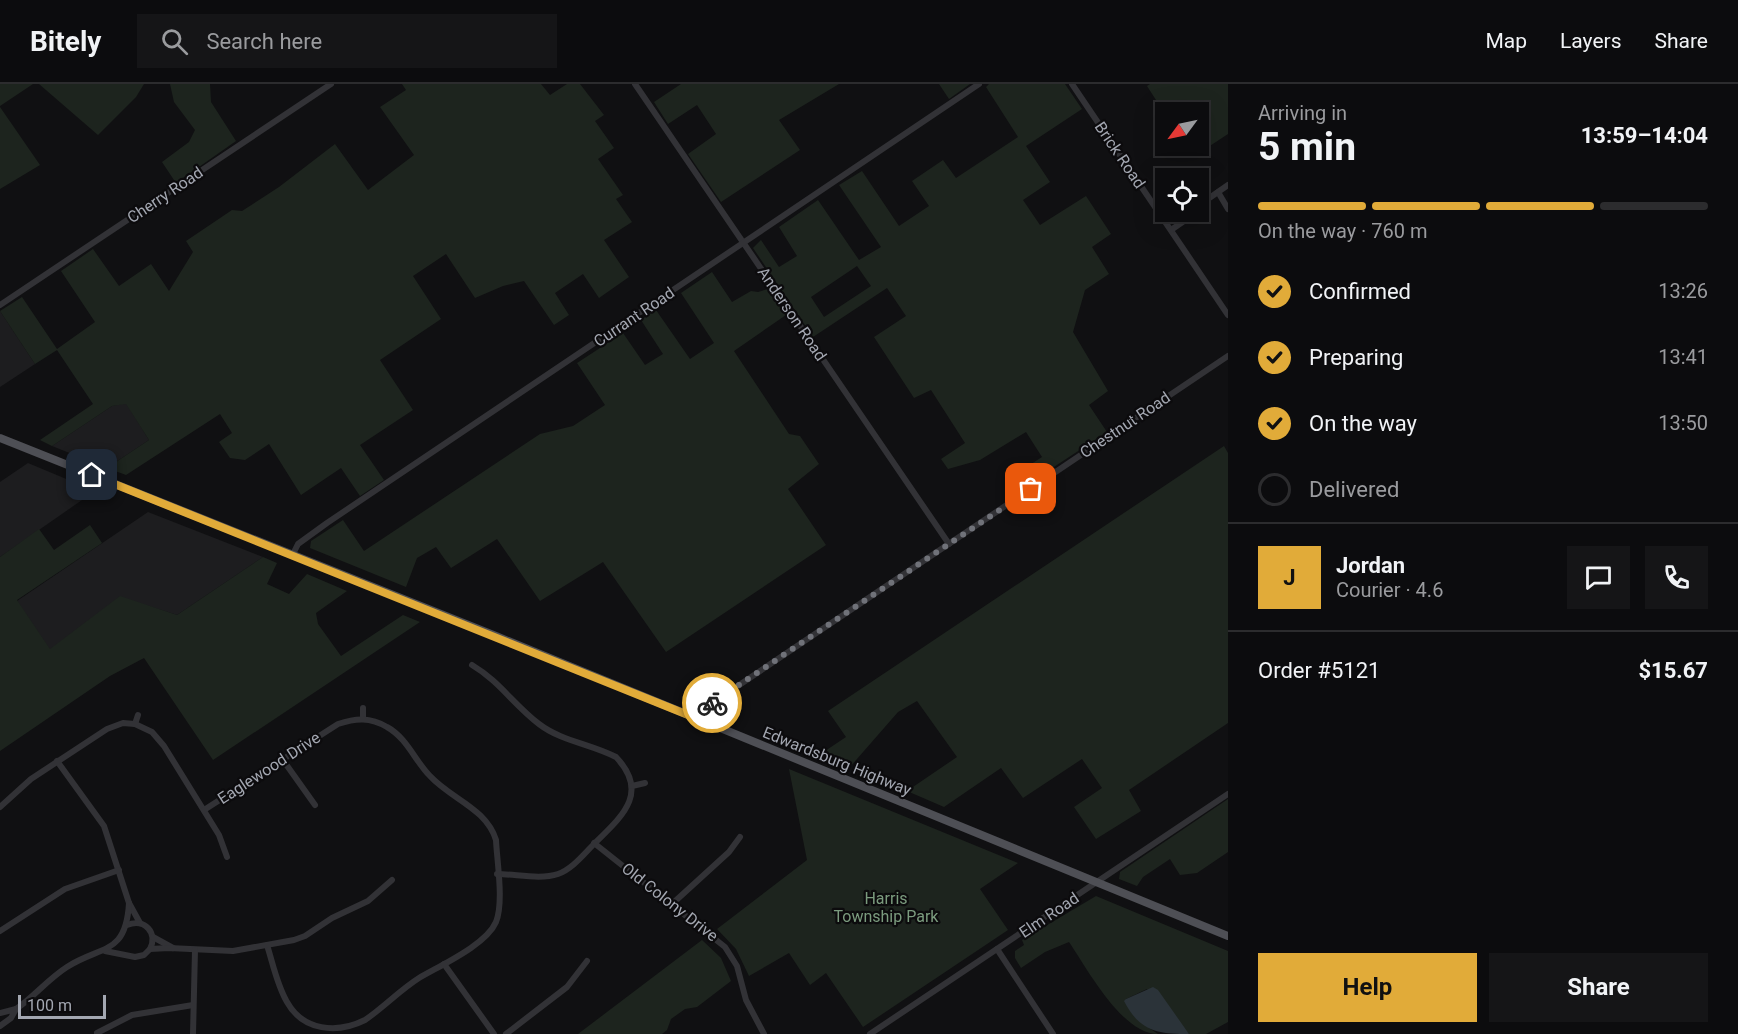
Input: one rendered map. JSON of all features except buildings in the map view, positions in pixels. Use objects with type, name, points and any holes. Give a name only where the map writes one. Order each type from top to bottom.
[{"type":"main road","name":"Edwardsburg Highway","points":[[0,438],[292,554],[1228,936]]},
{"type":"street","name":"Cherry Road","points":[[0,305],[331,84]]},
{"type":"street","name":"Anderson Road","points":[[635,84],[949,544]]},
{"type":"street","name":"Currant Road","points":[[292,554],[298,544],[327,523],[979,84]]},
{"type":"street","name":"Brick Road","points":[[1072,84],[1155,207]]},
{"type":"street","points":[[1209,197],[1228,185]]},
{"type":"street","points":[[1218,192],[1228,208]]},
{"type":"street","name":"Brick Road","points":[[1165,222],[1228,315]]},
{"type":"street","points":[[1171,230],[1182,222]]},
{"type":"street","name":"Chestnut Road","points":[[698,719],[711,704],[1228,356]]},
{"type":"street","points":[[472,665],[496,681],[524,711],[546,729],[616,757],[624,765],[632,786],[627,808],[577,861],[557,874],[497,874]]},
{"type":"street","points":[[267,945],[287,1003],[300,1018],[319,1032],[337,1030],[356,1025],[406,986],[476,944],[491,930],[498,914],[496,840],[487,821],[429,776],[397,734],[375,721],[363,718],[363,708]]},
{"type":"street","points":[[0,807],[31,779],[57,761],[107,729],[123,723],[135,724],[138,715]]},
{"type":"street","name":"Eaglewood Drive","points":[[135,724],[157,737],[204,810],[338,724],[363,718]]},
{"type":"street","points":[[284,760],[315,805]]},
{"type":"street","points":[[57,761],[104,826],[129,903],[140,923],[149,928],[153,937],[173,948]]},
{"type":"street","points":[[632,786],[645,783]]},
{"type":"street","name":"Elm Road","points":[[870,1034],[1228,794]]},
{"type":"street","points":[[204,810],[227,857]]},
{"type":"street","points":[[672,904],[729,852],[740,837]]},
{"type":"street","name":"Old Colony Drive","points":[[594,843],[716,938],[731,954],[741,977],[746,1000],[764,1034]]},
{"type":"street","points":[[0,931],[65,888],[119,870]]},
{"type":"street","points":[[105,951],[139,956],[150,949],[233,951],[305,936],[325,921],[368,901],[392,880]]},
{"type":"street","points":[[0,1026],[11,1018],[16,1009],[67,967],[105,951],[119,938],[128,925],[129,903]]},
{"type":"street","points":[[128,925],[140,923]]},
{"type":"street","points":[[150,949],[153,937]]},
{"type":"street","points":[[119,938],[121,947],[127,954]]},
{"type":"street","points":[[998,949],[1053,1034]]},
{"type":"street","points":[[193,1034],[195,950]]},
{"type":"street","points":[[506,1034],[567,987],[587,961]]},
{"type":"street","points":[[444,964],[494,1034]]},
{"type":"street","points":[[97,1034],[132,1015],[193,1005]]},
{"type":"street","points":[[0,1013],[16,1009]]},
{"type":"shaded area","points":[[0,311],[35,364],[0,387]]},
{"type":"shaded area","points":[[126,403],[149,440],[107,468],[52,446],[112,406]]},
{"type":"shaded area","points":[[28,463],[95,491],[0,557],[0,482]]},
{"type":"shaded area","points":[[148,512],[263,557],[177,615],[120,597],[50,650],[17,601]]},
{"type":"shaded area","points":[[1153,987],[1158,990],[1189,1034],[1159,1032],[1151,1029],[1143,1025],[1130,1011],[1124,1001]]},
{"type":"green space","points":[[0,84],[33,84],[0,106]]},
{"type":"green space","points":[[39,84],[144,84],[136,97],[98,135]]},
{"type":"green space","points":[[170,84],[210,84],[211,102],[236,141],[176,183],[162,162],[189,142],[195,130],[174,102]]},
{"type":"green space","points":[[402,84],[541,84],[550,95],[567,84],[580,84],[604,115],[595,121],[614,148],[598,159],[623,195],[616,199],[632,222],[604,240],[629,277],[599,298],[583,274],[555,293],[569,315],[554,325],[524,281],[503,286],[475,298],[446,254],[413,276],[441,319],[380,360],[413,410],[360,445],[384,480],[360,496],[341,468],[301,495],[269,444],[245,460],[230,458],[219,442],[232,433],[220,414],[126,475],[107,468],[149,440],[126,404],[112,406],[52,446],[40,440],[93,404],[57,350],[35,364],[0,311],[22,297],[57,349],[95,322],[61,271],[93,249],[119,286],[151,264],[169,291],[193,252],[186,241],[232,210],[242,211],[279,187],[335,144],[368,190],[414,155],[380,107],[406,90]]},
{"type":"green space","points":[[681,84],[839,84],[779,120],[800,150],[721,202],[688,154],[716,134],[697,105],[668,124],[654,102]]},
{"type":"green space","points":[[939,84],[970,84],[949,99]]},
{"type":"green space","points":[[989,84],[1065,84],[1082,109],[1026,146],[1050,182],[1023,200],[1040,225],[1086,196],[1111,234],[1092,247],[1109,274],[1085,290],[1073,332],[1108,391],[1089,405],[1107,432],[1028,484],[1019,472],[1042,457],[1026,432],[980,460],[948,469],[941,459],[965,443],[931,390],[914,398],[874,337],[906,316],[887,288],[813,337],[753,248],[761,240],[779,267],[797,256],[779,227],[818,200],[859,260],[881,247],[839,185],[862,171],[899,226],[929,206],[912,181],[943,160],[956,178],[1018,137],[986,87]],"holes":[[[857,266],[871,286],[824,317],[811,297]]]},
{"type":"green space","points":[[1150,84],[1228,84],[1228,134],[1209,146],[1209,102],[1157,102],[1147,86]]},
{"type":"green space","points":[[0,107],[40,165],[0,189]]},
{"type":"green space","points":[[712,272],[732,302],[751,291],[758,292],[768,289],[786,315],[734,351],[789,434],[800,436],[819,464],[788,489],[826,545],[666,652],[603,562],[540,601],[497,539],[451,568],[436,547],[417,558],[406,587],[310,548],[311,541],[343,520],[364,551],[540,434],[573,426],[605,405],[577,363],[623,333],[645,365],[663,354],[641,320],[656,310],[690,359],[714,343],[681,293]]},
{"type":"green space","points":[[1224,446],[1228,453],[1228,723],[1129,790],[1141,811],[1096,839],[1074,807],[1102,788],[1082,759],[1023,798],[1001,768],[944,807],[907,791],[957,757],[917,701],[898,712],[850,767],[819,755],[846,737],[828,711]]},
{"type":"green space","points":[[90,525],[102,543],[17,600],[50,649],[120,596],[177,615],[263,557],[277,563],[267,584],[289,594],[307,574],[347,591],[316,613],[318,624],[341,656],[403,615],[420,622],[213,760],[144,658],[110,676],[0,751],[0,557],[39,529],[54,550]]},
{"type":"green space","name":"Harris Township Park","points":[[789,769],[1018,863],[980,889],[1008,930],[863,1027],[826,973],[810,985],[789,953],[749,976],[736,949],[717,929],[807,860]]},
{"type":"green space","points":[[1228,799],[1228,852],[1197,873],[1180,875],[1170,859],[1143,877],[1137,886],[1119,879],[1120,872]]},
{"type":"green space","points":[[1096,896],[1228,951],[1228,1022],[1206,1034],[1189,1034],[1147,989],[1126,999],[1149,1028],[1158,1034],[1145,1031],[1132,1024],[1107,999],[1069,942],[1045,952],[1021,968],[1015,958],[1015,951],[1024,945],[1022,940]]},
{"type":"green space","points":[[702,940],[721,958],[731,981],[697,1007],[685,1009],[671,1019],[667,1030],[662,1034],[578,1034]]},
{"type":"way so far","points":[[712,703],[1031,489]]},
{"type":"route","points":[[92,475],[698,719],[712,703]]}]
